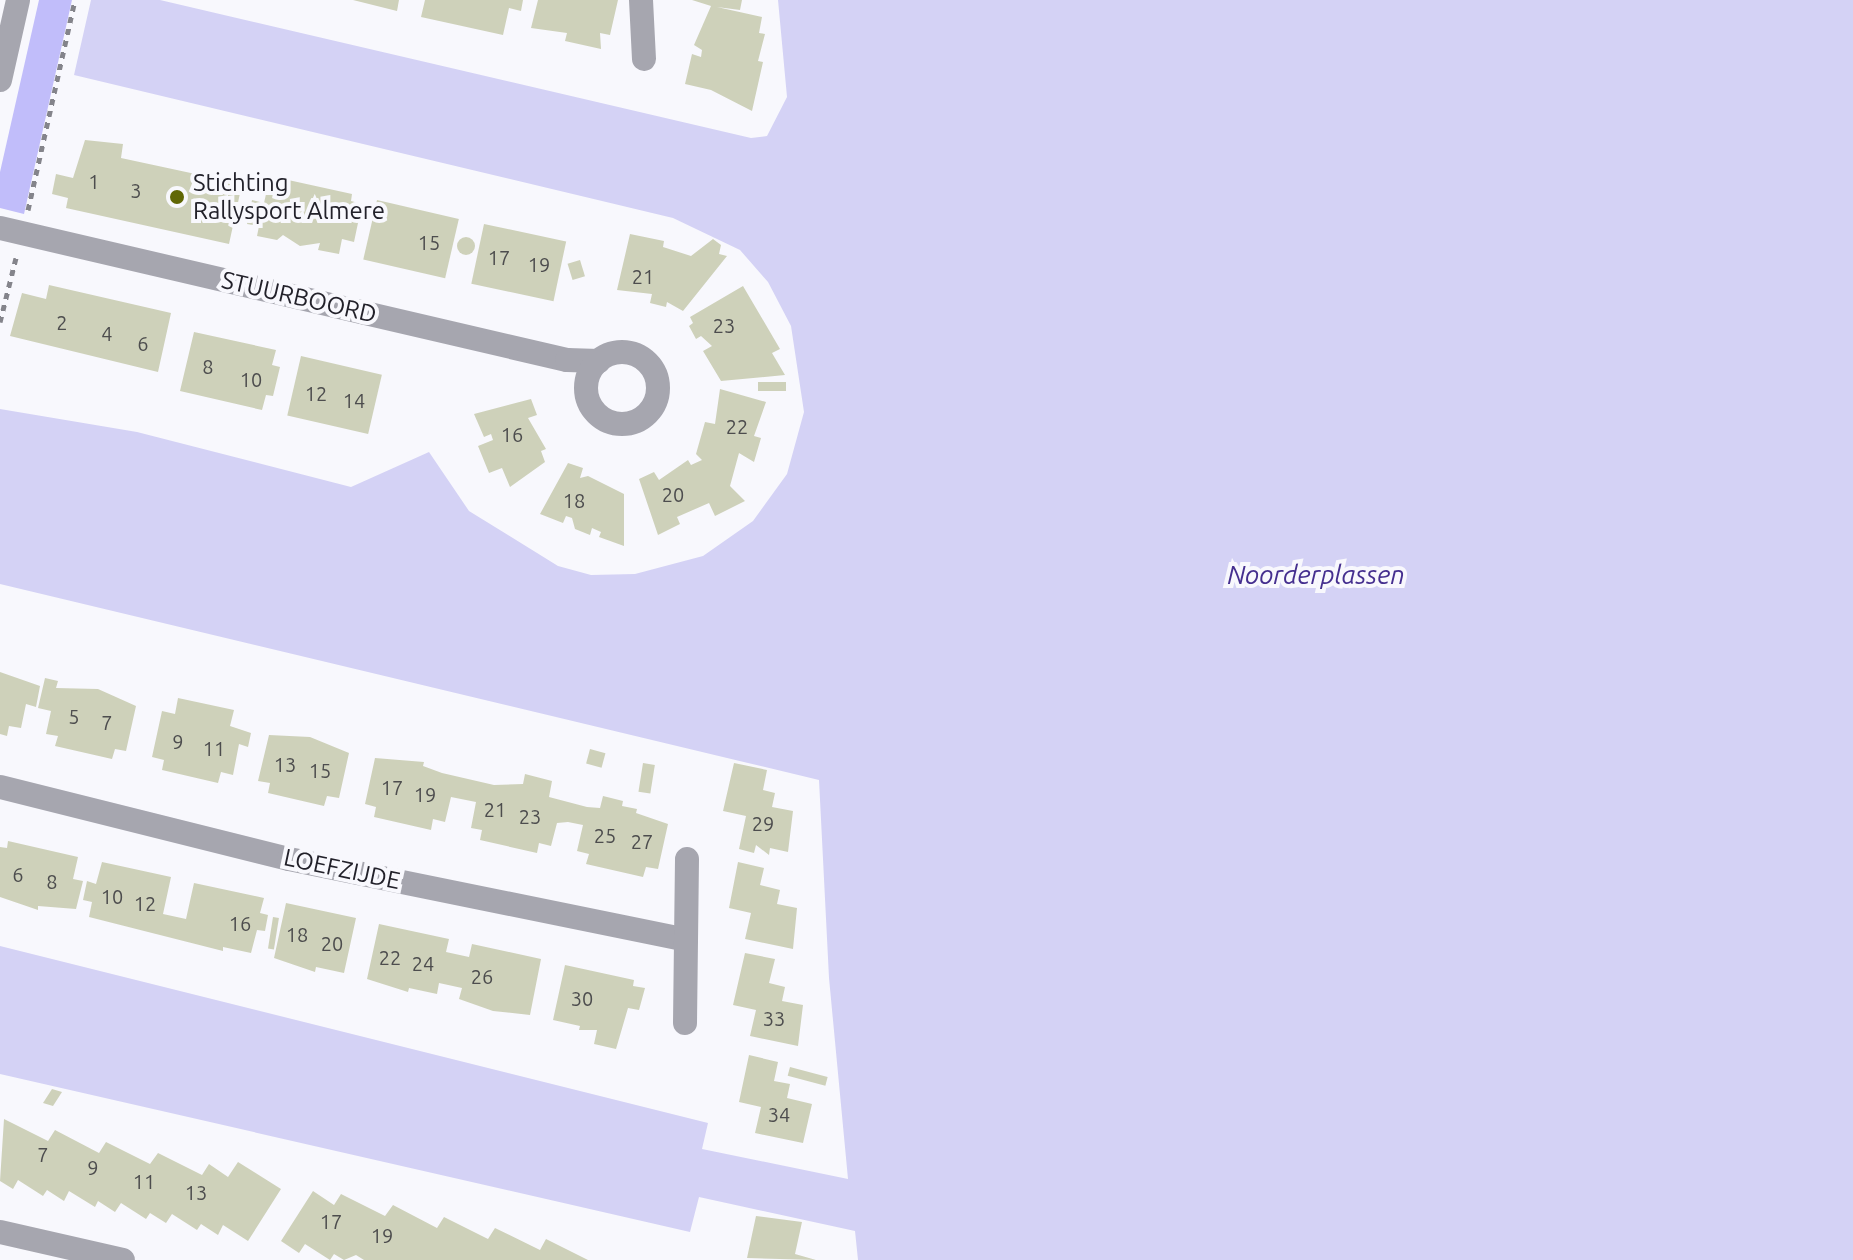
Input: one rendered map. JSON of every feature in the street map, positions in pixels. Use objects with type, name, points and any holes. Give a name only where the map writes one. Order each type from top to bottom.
[{"type":"street","points":[[0,80],[18,0]]},
{"type":"street","points":[[641,0],[644,59]]},
{"type":"street","name":"STUURBOORD","points":[[11,230],[567,360],[599,361]]},
{"type":"street","name":"LOEFZIJDE","points":[[0,787],[289,859],[686,940]]},
{"type":"street","points":[[685,1023],[687,859]]},
{"type":"street","points":[[0,1232],[123,1260]]},
{"type":"path","points":[[0,322],[11,230],[75,0]]},
{"type":"shaded area","points":[[39,0],[72,0],[24,214],[0,208],[0,172]]},
{"type":"water","name":"Noorderplassen","points":[[91,0],[160,0],[751,138],[767,136],[787,97],[778,0],[1853,0],[1853,1260],[858,1260],[855,1231],[699,1197],[690,1232],[0,1074],[0,946],[708,1123],[702,1149],[848,1179],[829,978],[819,780],[0,584],[0,409],[137,432],[351,487],[429,452],[469,511],[558,566],[591,575],[635,574],[703,556],[753,521],[787,474],[804,412],[791,326],[768,282],[740,250],[673,218],[74,75]]},
{"type":"building","points":[[353,0],[399,0],[397,11]]},
{"type":"building","points":[[425,0],[523,0],[521,11],[509,8],[503,35],[421,17]]},
{"type":"building","points":[[538,0],[618,0],[610,35],[600,33],[601,49],[565,41],[567,33],[531,28]]},
{"type":"building","points":[[692,0],[742,0],[740,10],[717,7],[762,17],[759,33],[765,34],[758,61],[763,62],[752,111],[711,90],[685,84],[692,54],[701,57],[702,50],[694,45],[711,6]]},
{"type":"building","points":[[85,140],[123,144],[121,158],[242,184],[229,244],[66,208],[68,198],[52,194],[56,174],[73,178]]},
{"type":"building","points":[[270,176],[352,194],[351,201],[362,204],[354,242],[342,239],[339,254],[318,250],[320,243],[300,246],[283,235],[277,240],[257,236],[259,226],[247,224],[252,200],[264,203]]},
{"type":"building","points":[[377,200],[459,219],[445,278],[363,259]]},
{"type":"building","points":[[484,224],[566,241],[553,301],[471,284]]},
{"type":"building","points":[[630,234],[664,241],[663,247],[691,256],[713,239],[721,245],[719,254],[727,256],[683,311],[667,302],[666,307],[650,303],[652,294],[617,290]]},
{"type":"building","points":[[462,237],[470,237],[475,246],[473,253],[462,255],[457,250],[457,242]]},
{"type":"building","points":[[580,260],[585,276],[573,280],[568,264]]},
{"type":"building","points":[[49,285],[171,313],[158,372],[10,336],[22,293],[46,299]]},
{"type":"building","points":[[743,286],[780,349],[772,353],[785,375],[721,381],[703,351],[712,346],[701,336],[696,339],[689,326],[693,323],[690,317]]},
{"type":"building","points":[[194,332],[276,350],[272,365],[280,367],[273,396],[266,395],[262,410],[180,391]]},
{"type":"building","points":[[301,356],[382,375],[368,434],[287,415]]},
{"type":"building","points":[[758,382],[786,382],[786,391],[758,391]]},
{"type":"building","points":[[720,389],[766,402],[754,436],[761,438],[754,462],[739,453],[730,486],[745,501],[715,516],[709,503],[677,517],[680,524],[658,535],[639,479],[654,472],[659,480],[688,460],[691,465],[702,460],[696,454],[705,422],[715,424]]},
{"type":"building","points":[[531,399],[537,415],[528,418],[546,449],[541,451],[545,462],[510,487],[502,468],[489,473],[478,446],[493,440],[491,434],[484,437],[474,414]]},
{"type":"building","points":[[568,463],[583,468],[580,478],[588,476],[624,494],[624,546],[599,537],[601,532],[592,528],[590,535],[575,529],[572,518],[566,516],[563,523],[540,514]]},
{"type":"building","points":[[0,672],[40,686],[36,707],[26,704],[21,728],[9,726],[7,736],[0,734]]},
{"type":"building","points":[[45,678],[58,681],[56,688],[98,689],[136,706],[126,751],[115,749],[112,759],[55,746],[58,736],[46,734],[51,711],[38,708]]},
{"type":"building","points":[[178,698],[234,710],[230,726],[251,733],[248,747],[239,744],[233,775],[221,772],[218,783],[162,770],[164,760],[152,757],[162,711],[175,714]]},
{"type":"building","points":[[269,735],[310,737],[349,753],[339,798],[327,796],[324,806],[268,793],[270,783],[258,781]]},
{"type":"building","points":[[590,749],[605,753],[602,768],[586,763]]},
{"type":"building","points":[[375,758],[424,762],[423,766],[442,773],[494,785],[523,784],[525,774],[552,781],[549,797],[587,807],[600,808],[603,796],[623,801],[622,806],[637,809],[636,813],[668,824],[658,869],[646,867],[643,877],[586,864],[589,854],[577,851],[583,825],[568,822],[557,823],[551,846],[539,843],[537,853],[480,840],[482,830],[471,828],[476,802],[451,797],[445,822],[433,819],[431,830],[374,817],[376,807],[365,804]]},
{"type":"building","points":[[643,763],[655,765],[650,794],[638,792]]},
{"type":"building","points":[[734,763],[767,770],[763,790],[775,793],[772,807],[793,811],[788,852],[770,848],[769,855],[756,845],[754,853],[739,849],[746,816],[723,811]]},
{"type":"building","points":[[8,841],[78,857],[73,879],[83,881],[76,909],[38,906],[38,910],[0,897],[0,847],[7,848]]},
{"type":"building","points":[[102,862],[171,877],[163,914],[186,919],[194,883],[264,898],[260,913],[268,915],[265,931],[257,930],[251,953],[223,947],[223,951],[89,917],[92,902],[83,900],[87,881],[96,884]]},
{"type":"building","points":[[738,862],[764,868],[760,885],[780,890],[777,904],[797,908],[793,949],[745,939],[751,913],[729,908]]},
{"type":"building","points":[[286,903],[356,918],[344,973],[316,967],[315,972],[274,958]]},
{"type":"building","points":[[273,917],[279,918],[274,950],[268,949]]},
{"type":"building","points":[[379,924],[449,939],[446,952],[469,957],[472,944],[541,959],[530,1015],[493,1011],[459,999],[462,988],[439,983],[437,994],[409,988],[408,992],[367,979]]},
{"type":"building","points":[[745,953],[775,959],[769,983],[785,987],[782,1001],[803,1005],[798,1046],[750,1036],[756,1010],[733,1005]]},
{"type":"building","points":[[565,965],[634,980],[633,986],[645,988],[639,1010],[628,1008],[616,1049],[594,1044],[597,1030],[579,1030],[580,1026],[553,1020]]},
{"type":"building","points":[[749,1055],[778,1062],[774,1081],[790,1084],[787,1098],[812,1104],[803,1143],[755,1133],[761,1107],[739,1102]]},
{"type":"building","points":[[790,1067],[828,1077],[825,1086],[788,1076]]},
{"type":"building","points":[[52,1089],[62,1092],[53,1106],[43,1103]]},
{"type":"building","points":[[4,1119],[48,1141],[55,1130],[99,1153],[106,1142],[150,1164],[158,1153],[202,1175],[209,1164],[228,1177],[238,1162],[281,1189],[248,1241],[223,1225],[218,1235],[201,1224],[197,1230],[172,1214],[166,1223],[150,1213],[146,1219],[121,1203],[115,1212],[98,1201],[95,1207],[69,1191],[64,1201],[47,1190],[43,1196],[18,1180],[13,1189],[0,1181]]},
{"type":"building","points":[[313,1191],[334,1205],[341,1194],[385,1216],[393,1205],[437,1228],[444,1217],[488,1239],[495,1228],[540,1250],[546,1239],[588,1260],[364,1260],[356,1255],[344,1260],[334,1254],[330,1260],[305,1244],[299,1253],[281,1241]]},
{"type":"building","points":[[756,1216],[802,1222],[795,1254],[816,1260],[747,1258]]},
{"type":"place","name":"Stichting Rallysport Almere","points":[[177,197]]}]
